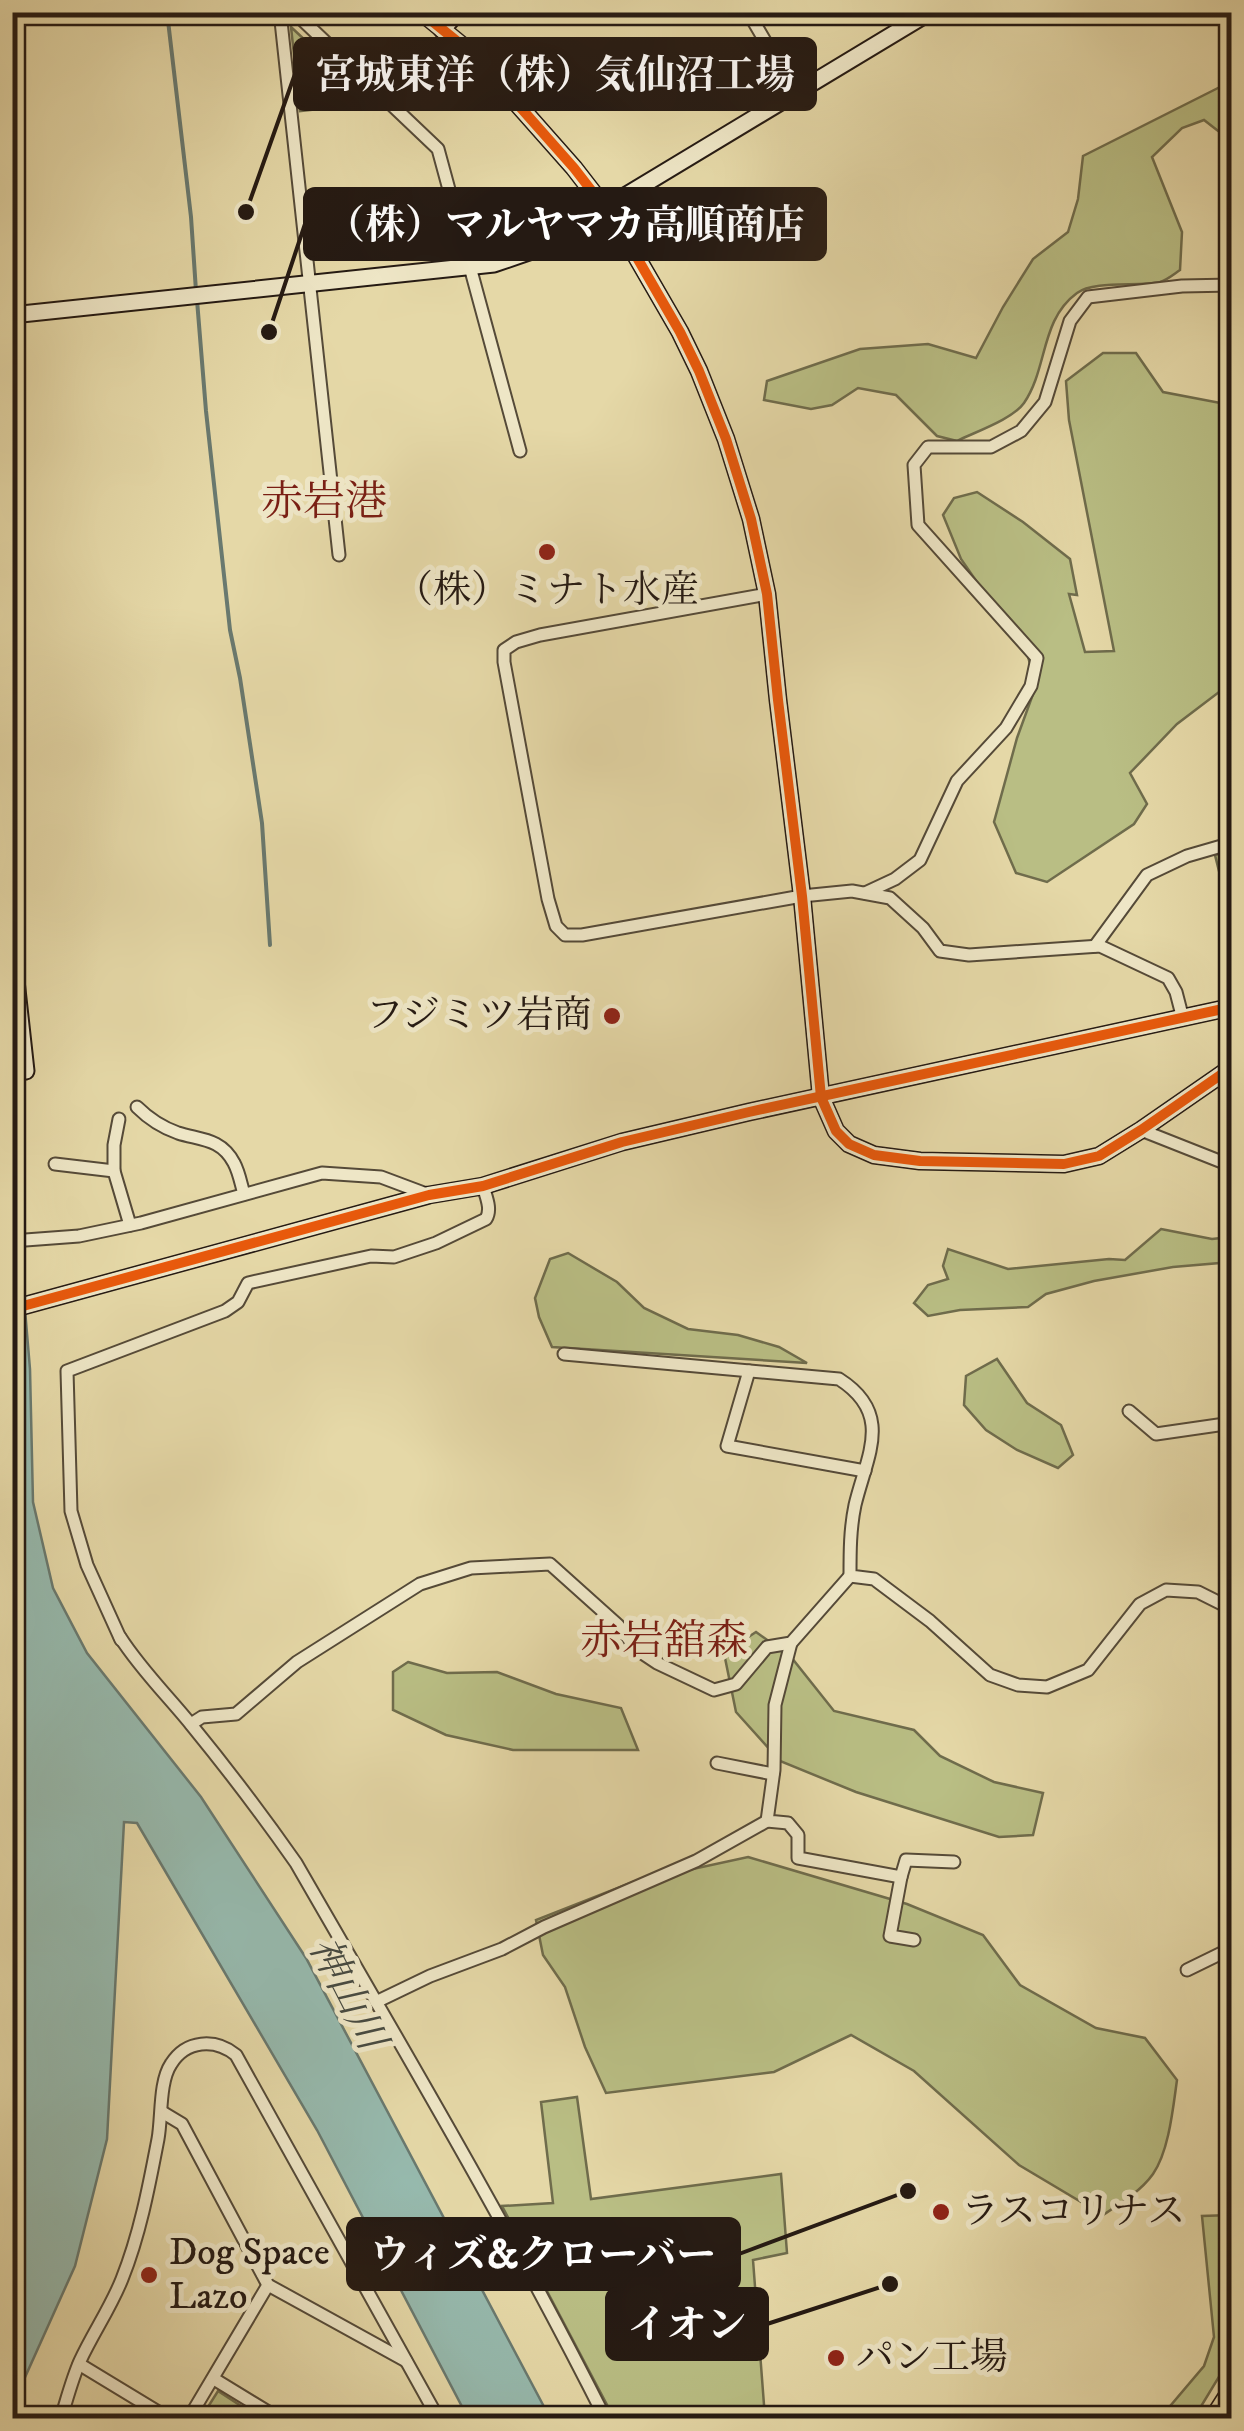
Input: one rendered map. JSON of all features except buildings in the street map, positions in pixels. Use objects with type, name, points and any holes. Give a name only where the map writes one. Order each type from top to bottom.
[{"type":"main road","points":[[1214,2418],[1232,2390]]},
{"type":"street","points":[[280,12],[339,555]]},
{"type":"street","points":[[294,12],[438,148],[520,451]]},
{"type":"street","points":[[422,12],[475,56],[605,208],[656,289],[699,370],[738,474],[767,594],[821,1096],[836,1130],[849,1144],[874,1155],[1064,1164],[1099,1156],[1232,1067]]},
{"type":"street","points":[[442,30],[458,12]]},
{"type":"street","points":[[748,12],[796,94]]},
{"type":"street","points":[[12,316],[494,264],[529,252],[930,12]]},
{"type":"street","points":[[864,893],[895,879],[920,860],[957,780],[1006,728],[1030,686],[1037,658],[918,525],[914,464],[928,447],[991,446],[1021,431],[1046,402],[1070,321],[1088,297],[1182,286],[1232,286]]},
{"type":"street","points":[[767,594],[540,635],[504,650],[548,900],[556,926],[565,935],[600,932],[802,896],[852,891],[890,898],[940,951],[969,955],[1100,946],[1168,978],[1183,1019]]},
{"type":"street","points":[[1094,946],[1147,875],[1187,856],[1232,843]]},
{"type":"street","points":[[12,944],[26,1071]]},
{"type":"street","points":[[12,1310],[429,1195],[483,1186],[622,1142],[1232,1007]]},
{"type":"street","points":[[137,1107],[158,1124],[181,1134],[205,1138],[228,1153],[244,1194]]},
{"type":"street","points":[[118,1119],[114,1170],[130,1225]]},
{"type":"street","points":[[1141,1130],[1232,1166]]},
{"type":"street","points":[[55,1164],[114,1170]]},
{"type":"street","points":[[12,1240],[79,1236],[130,1225],[322,1173],[381,1177],[429,1195]]},
{"type":"street","points":[[483,1186],[489,1206],[486,1219],[436,1243],[394,1258],[370,1256],[248,1283],[238,1302],[225,1311],[67,1371],[71,1511],[87,1565],[120,1638],[267,1821],[296,1863],[487,2194],[605,2418]]},
{"type":"street","points":[[564,1354],[839,1379],[856,1390],[873,1418],[871,1445],[850,1540],[850,1576],[791,1644],[775,1705],[767,1822]]},
{"type":"street","points":[[749,1370],[728,1446],[865,1471]]},
{"type":"street","points":[[1129,1411],[1156,1434],[1232,1423]]},
{"type":"street","points":[[191,1724],[202,1717],[236,1714],[296,1662],[380,1608],[420,1584],[471,1568],[550,1564],[618,1625],[636,1649],[714,1690],[736,1684],[767,1647],[791,1644]]},
{"type":"street","points":[[850,1576],[874,1579],[990,1675],[1018,1685],[1047,1687],[1088,1670],[1140,1604],[1166,1590],[1198,1592],[1232,1609]]},
{"type":"street","points":[[716,1763],[773,1774]]},
{"type":"street","points":[[376,2002],[696,1861],[767,1822],[788,1824],[798,1835],[798,1858],[900,1877]]},
{"type":"street","points":[[914,1940],[890,1936],[906,1860],[954,1862]]},
{"type":"street","points":[[1187,1970],[1232,1948]]},
{"type":"street","points":[[61,2418],[79,2364],[122,2280],[144,2213],[162,2112],[164,2077],[181,2052],[195,2045],[211,2044],[226,2047],[236,2055],[438,2418]]},
{"type":"street","points":[[162,2112],[182,2124],[268,2285],[406,2362]]},
{"type":"street","points":[[188,2418],[268,2285]]},
{"type":"street","points":[[79,2364],[168,2418]]},
{"type":"street","points":[[214,2380],[278,2418]]},
{"type":"green space","points":[[291,27],[372,103],[300,111]]},
{"type":"green space","points":[[1222,86],[1231,88],[1231,141],[1204,120],[1182,128],[1152,157],[1182,232],[1180,270],[1160,282],[1094,286],[1077,293],[1056,317],[1032,389],[1019,409],[957,441],[937,436],[896,395],[858,388],[832,405],[811,409],[764,400],[767,381],[860,349],[928,344],[976,358],[1033,259],[1068,232],[1078,199],[1083,156]]},
{"type":"green space","points":[[1103,353],[1136,353],[1163,392],[1231,405],[1231,683],[1177,724],[1130,773],[1147,804],[1134,824],[1047,882],[1016,873],[994,822],[1036,686],[1024,642],[961,559],[943,515],[954,498],[977,492],[1070,559],[1077,595],[1069,594],[1085,652],[1114,651],[1069,420],[1066,381]]},
{"type":"green space","points":[[1231,850],[1231,894],[1225,895],[1215,855]]},
{"type":"green space","points":[[1161,1229],[1212,1239],[1231,1237],[1231,1262],[1173,1267],[1094,1281],[1046,1294],[1028,1307],[960,1310],[928,1316],[914,1303],[928,1285],[948,1279],[943,1266],[948,1249],[1008,1269],[1125,1260]]},
{"type":"green space","points":[[568,1253],[617,1282],[644,1308],[688,1329],[738,1335],[779,1347],[807,1363],[552,1347],[535,1298],[550,1259]]},
{"type":"green space","points":[[997,1359],[1027,1403],[1061,1425],[1073,1455],[1058,1468],[1017,1450],[986,1430],[964,1405],[966,1376]]},
{"type":"green space","points":[[756,1632],[791,1657],[834,1711],[914,1730],[940,1756],[994,1782],[1043,1793],[1033,1835],[999,1837],[856,1792],[780,1761],[736,1712],[724,1653]]},
{"type":"green space","points":[[408,1662],[447,1673],[497,1672],[556,1694],[621,1708],[638,1750],[513,1750],[446,1735],[393,1710],[393,1672]]},
{"type":"green space","points":[[748,1857],[907,1904],[983,1935],[1020,1985],[1096,2028],[1145,2038],[1177,2080],[1167,2142],[1148,2180],[1103,2215],[1019,2165],[914,2071],[851,2035],[774,2072],[606,2093],[565,1987],[543,1955],[536,1920],[633,1882]]},
{"type":"green space","points":[[577,2097],[591,2199],[781,2174],[787,2253],[753,2260],[765,2418],[614,2418],[502,2206],[553,2203],[541,2102]]},
{"type":"green space","points":[[1231,2215],[1231,2357],[1194,2418],[1160,2418],[1204,2366],[1214,2337],[1202,2216]]},
{"type":"green space","points":[[218,2391],[241,2406],[234,2418],[201,2418]]},
{"type":"water","points":[[12,1155],[30,1369],[33,1502],[53,1588],[87,1653],[201,1797],[306,1958],[550,2418],[468,2418],[317,2130],[137,1823],[124,1822],[107,2139],[75,2266],[22,2384],[13,2418]]},
{"type":"waterway","points":[[167,12],[196,291]]},
{"type":"waterway","points":[[197,300],[230,630],[262,823],[270,945]]},
{"type":"cycle path","points":[[421,12],[475,56],[605,208],[680,332],[726,439],[751,519],[767,594],[821,1097],[836,1131],[849,1144],[874,1155],[920,1161],[1064,1164],[1099,1156],[1232,1067]]},
{"type":"cycle path","points":[[12,1309],[429,1195],[483,1186],[622,1142],[1232,1007]]},
{"type":"place","name":"宮城東洋（株）気仙沼工場","points":[[246,212]]},
{"type":"place","name":"（株）マルヤマカ高順商店","points":[[269,332]]},
{"type":"place","name":"（株）ミナト水産","points":[[547,552]]},
{"type":"place","name":"フジミツ岩商","points":[[612,1016]]},
{"type":"place","name":"ウィズ&クローバー","points":[[908,2191]]},
{"type":"place","name":"ラスコリナス","points":[[941,2212]]},
{"type":"place","name":"Dog Space Lazo","points":[[149,2275]]},
{"type":"place","name":"イオン","points":[[890,2284]]},
{"type":"place","name":"パン工場","points":[[836,2358]]},
{"type":"district","name":"赤岩港","points":[[324,503]]},
{"type":"district","name":"赤岩舘森","points":[[664,1642]]},
{"type":"water label","name":"神山川","points":[[346,1994]]}]
